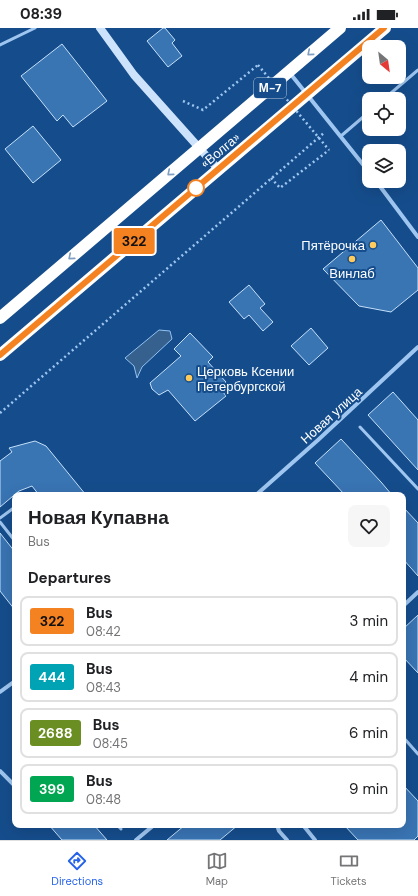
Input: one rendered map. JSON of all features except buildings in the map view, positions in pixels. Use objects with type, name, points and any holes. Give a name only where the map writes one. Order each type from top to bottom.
[{"type":"highway","name":"«Волга»","points":[[0,318],[340,28]]},
{"type":"highway","name":"«Волга»","points":[[0,355],[384,28]]},
{"type":"street","points":[[100,28],[134,75],[218,169]]},
{"type":"street","points":[[289,72],[362,163]]},
{"type":"street","points":[[381,188],[418,237]]},
{"type":"street","name":"Новая улица","points":[[259,492],[418,347]]},
{"type":"street","points":[[406,603],[418,592]]},
{"type":"street","points":[[0,692],[12,683]]},
{"type":"street","points":[[0,771],[12,783]]},
{"type":"street","points":[[136,840],[150,828]]},
{"type":"street","points":[[278,828],[287,840]]},
{"type":"street","points":[[305,828],[315,840]]},
{"type":"lane","points":[[0,45],[35,28]]},
{"type":"lane","points":[[392,92],[418,70]]},
{"type":"lane","points":[[341,136],[362,118]]},
{"type":"lane","points":[[360,426],[418,489]]},
{"type":"lane","points":[[0,518],[12,509]]},
{"type":"lane","points":[[0,522],[12,537]]},
{"type":"lane","points":[[406,740],[418,754]]},
{"type":"path","points":[[184,101],[203,110],[258,65],[329,150],[280,188],[271,178]]},
{"type":"path","points":[[0,413],[325,131]]},
{"type":"water","points":[[159,330],[170,331],[172,339],[142,367],[137,378],[134,366],[125,358]]},
{"type":"bus line","name":"322","points":[[0,355],[384,28]]},
{"type":"place","name":"Пятёрочка","points":[[373,245]]},
{"type":"place","name":"Винлаб","points":[[352,259]]},
{"type":"place","name":"Церковь Ксении Петербургской","points":[[189,378]]}]
